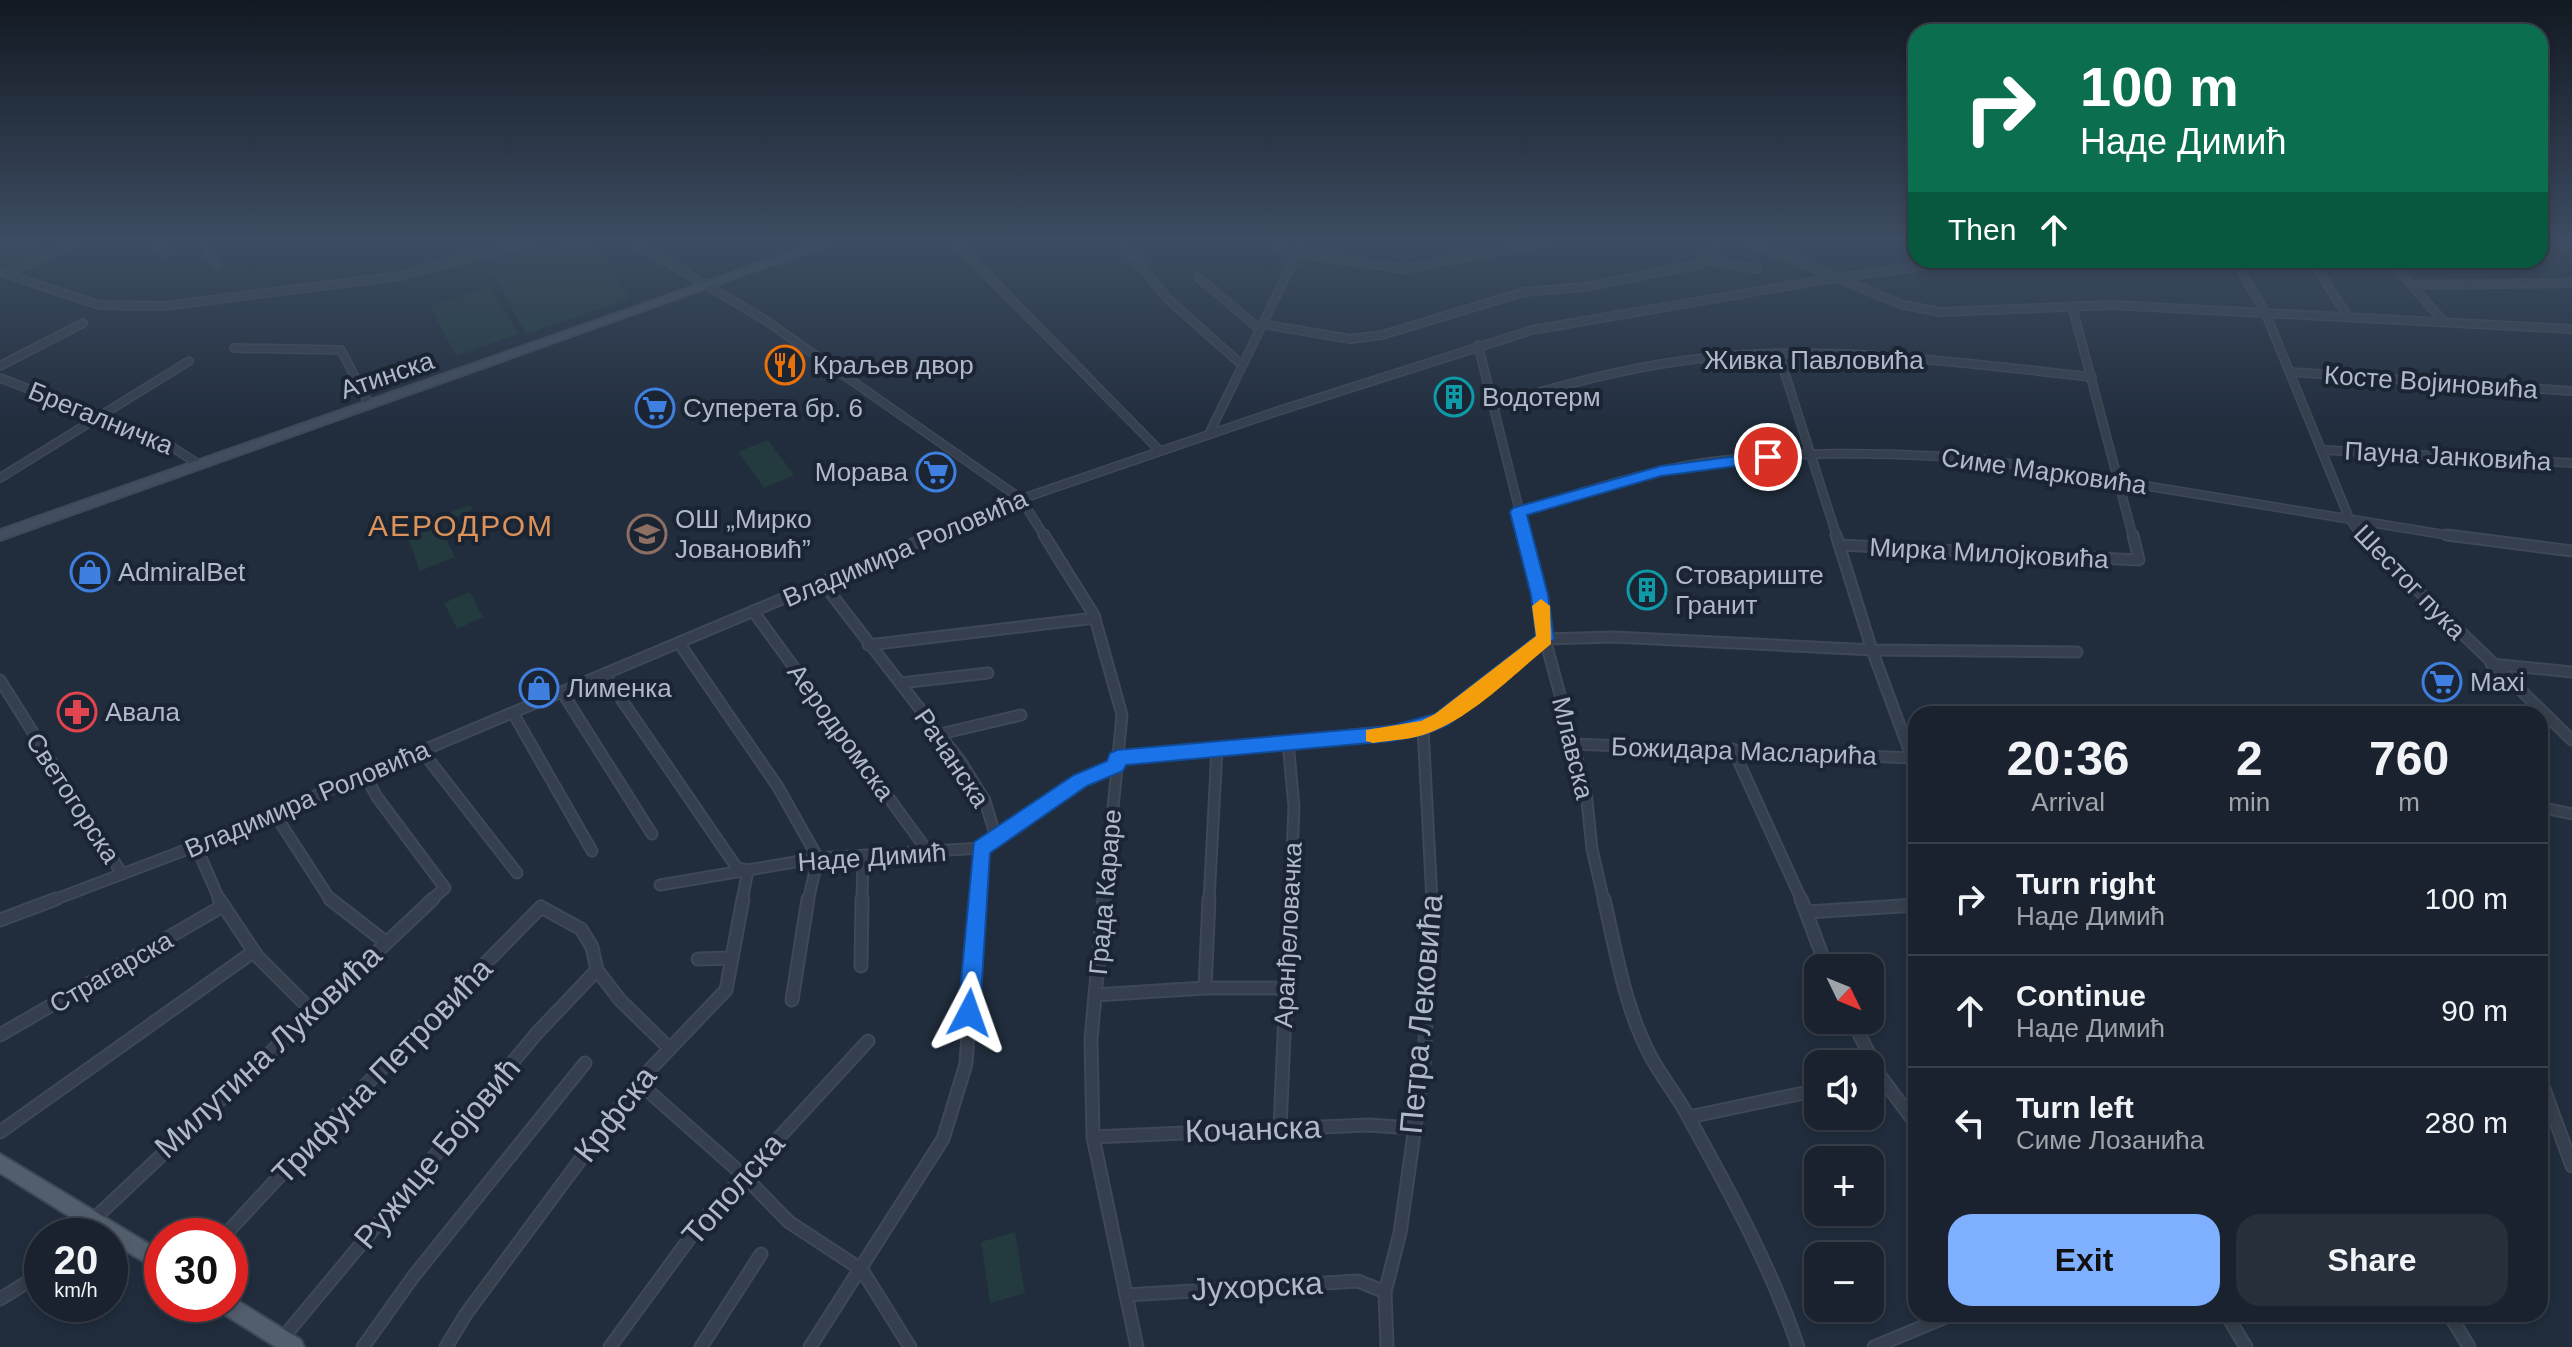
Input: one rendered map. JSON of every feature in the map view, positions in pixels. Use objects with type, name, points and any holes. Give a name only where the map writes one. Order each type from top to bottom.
[{"type":"main road","points":[[0,1163],[84,1218]]},
{"type":"main road","points":[[248,1318],[288,1343]]},
{"type":"street","points":[[96,304],[181,304]]},
{"type":"street","name":"Атинска","points":[[0,535],[658,304]]},
{"type":"street","name":"Града Караре","points":[[736,304],[1021,499],[1095,618],[1122,715],[1091,1039],[1093,1137],[1137,1347]]},
{"type":"street","points":[[1016,304],[1160,451]]},
{"type":"street","points":[[1173,304],[1241,364]]},
{"type":"street","points":[[1232,304],[1260,326],[1351,339],[1382,335],[1485,304]]},
{"type":"street","points":[[1209,434],[1271,304]]},
{"type":"street","name":"Владимира Роловића","points":[[0,920],[196,846],[1021,499],[1478,345],[1545,328],[1688,304]]},
{"type":"street","points":[[1900,304],[1941,312],[2072,306],[2347,315],[2572,329]]},
{"type":"street","name":"Шестог пука","points":[[2260,304],[2324,450],[2349,518],[2367,544],[2536,706]]},
{"type":"street","points":[[2340,304],[2347,315]]},
{"type":"street","points":[[2429,304],[2443,321]]},
{"type":"street","points":[[2072,306],[2118,480]]},
{"type":"street","points":[[0,366],[83,323]]},
{"type":"street","name":"Млавска","points":[[1478,345],[1540,595],[1545,639],[1586,791],[1592,849],[1625,990],[1650,1056],[1689,1117],[1785,1308],[1798,1347]]},
{"type":"street","points":[[234,348],[337,348],[344,353],[369,404]]},
{"type":"street","points":[[1779,355],[1813,454],[1872,650],[1908,745]]},
{"type":"street","name":"Живка Павловића","points":[[1494,406],[1615,372],[1726,356],[1874,356],[2092,377]]},
{"type":"street","points":[[0,478],[189,361]]},
{"type":"street","name":"Косте Војиновића","points":[[2290,372],[2572,391]]},
{"type":"street","name":"Брегалничка","points":[[0,378],[174,446],[198,464]]},
{"type":"street","name":"Пауна Јанковића","points":[[2324,450],[2572,463]]},
{"type":"street","name":"Симе Марковића","points":[[1518,512],[1661,471],[1813,454],[1976,458],[2499,544],[2572,551]]},
{"type":"street","name":"Мирка Милојковића","points":[[1840,545],[2139,560],[2118,480]]},
{"type":"street","name":"Рачанска","points":[[810,1347],[943,1139],[966,1064],[981,848],[991,840],[995,827],[973,780],[822,582]]},
{"type":"street","name":"Аеродромска","points":[[753,611],[929,853]]},
{"type":"street","points":[[868,645],[1095,618]]},
{"type":"street","points":[[1545,639],[1614,637],[1872,650],[2077,652]]},
{"type":"street","name":"Наде Димић","points":[[660,885],[818,858],[863,858],[981,848],[1080,780],[1116,762],[1217,748],[1423,728],[1441,720],[1545,639]]},
{"type":"street","points":[[679,643],[778,787],[818,858],[813,869],[792,1000]]},
{"type":"street","points":[[2491,664],[2572,672]]},
{"type":"street","points":[[901,683],[988,673]]},
{"type":"street","points":[[604,674],[742,869]]},
{"type":"street","name":"Светогорска","points":[[0,680],[122,874]]},
{"type":"street","points":[[562,692],[652,834]]},
{"type":"street","points":[[513,713],[592,851]]},
{"type":"street","points":[[940,734],[1021,715]]},
{"type":"street","name":"Шестог пука","points":[[2548,717],[2572,740]]},
{"type":"street","name":"Петра Лековића","points":[[1387,1347],[1385,1292],[1400,1233],[1424,1063],[1433,875],[1423,728]]},
{"type":"street","name":"Аранђеловачка","points":[[1280,1128],[1294,807],[1288,742]]},
{"type":"street","name":"Божидара Масларића","points":[[1573,744],[1908,758]]},
{"type":"street","points":[[1205,988],[1217,748]]},
{"type":"street","points":[[1733,749],[1807,912],[1822,954]]},
{"type":"street","points":[[422,751],[517,873]]},
{"type":"street","name":"Милутина Луковића","points":[[107,1218],[312,1011],[384,941],[445,888],[377,797],[365,775]]},
{"type":"street","points":[[2548,809],[2572,814]]},
{"type":"street","points":[[274,813],[331,901],[384,941]]},
{"type":"street","points":[[196,846],[221,907],[273,977],[312,1011]]},
{"type":"street","points":[[861,966],[863,858]]},
{"type":"street","name":"Крфска","points":[[446,1347],[503,1263],[638,1082],[668,1047],[726,990],[742,869]]},
{"type":"street","points":[[1807,912],[1908,906]]},
{"type":"street","name":"Страгарска","points":[[0,1035],[221,907]]},
{"type":"street","name":"Трифуна Петровића","points":[[241,1218],[342,1109],[541,907],[581,929],[592,947],[597,970]]},
{"type":"street","points":[[0,1132],[253,952]]},
{"type":"street","points":[[698,959],[732,958]]},
{"type":"street","points":[[597,970],[620,1000],[668,1047]]},
{"type":"street","name":"Ружице Бојовић","points":[[288,1343],[537,1033],[597,970]]},
{"type":"street","points":[[1095,995],[1205,988],[1285,988]]},
{"type":"street","name":"Тополска","points":[[610,1347],[693,1232],[868,1041]]},
{"type":"street","points":[[363,1347],[413,1277],[585,1063]]},
{"type":"street","points":[[638,1082],[743,1175],[789,1222],[862,1270],[910,1347]]},
{"type":"street","points":[[1884,1088],[1908,1115]]},
{"type":"street","points":[[1689,1117],[1804,1093]]},
{"type":"street","points":[[2548,1100],[2572,1166]]},
{"type":"street","name":"Кочанска","points":[[1093,1137],[1368,1125],[1413,1128]]},
{"type":"street","points":[[701,1347],[761,1254]]},
{"type":"street","name":"Јухорска","points":[[1126,1295],[1214,1287],[1358,1281],[1385,1292]]},
{"type":"street","points":[[0,1299],[24,1284]]},
{"type":"street","points":[[1874,1347],[1934,1322]]},
{"type":"street","points":[[2231,1322],[2246,1347]]},
{"type":"street","points":[[2454,1322],[2469,1347]]},
{"type":"green space","points":[[500,304],[518,334],[456,356],[430,306]]},
{"type":"green space","points":[[510,304],[616,304],[526,334]]},
{"type":"green space","points":[[768,440],[794,475],[764,488],[738,452]]},
{"type":"green space","points":[[469,505],[473,509],[439,525],[455,557],[420,571],[408,538],[421,524]]},
{"type":"green space","points":[[470,592],[483,617],[457,629],[444,603]]},
{"type":"green space","points":[[1015,1232],[1025,1293],[990,1303],[981,1242]]},
{"type":"slow traffic","points":[[1373,735],[1423,728],[1441,720],[1482,690],[1545,639],[1541,606]]},
{"type":"place","name":"Краљев двор","points":[[785,365]]},
{"type":"place","name":"Водотерм","points":[[1454,397]]},
{"type":"place","name":"Суперета бр. 6","points":[[655,408]]},
{"type":"place","name":"Морава","points":[[936,472]]},
{"type":"place","name":"ОШ „Мирко Јовановић”","points":[[647,534]]},
{"type":"place","name":"AdmiralBet","points":[[90,572]]},
{"type":"place","name":"Стовариште Гранит","points":[[1647,590]]},
{"type":"place","name":"Maxi","points":[[2442,682]]},
{"type":"place","name":"Лименка","points":[[539,688]]},
{"type":"place","name":"Авала","points":[[77,712]]},
{"type":"district","name":"АЕРОДРОМ","points":[[461,525]]},
{"type":"route","points":[[969,1013],[981,848],[1080,780],[1116,765],[1117,758],[1391,734],[1423,728],[1441,720],[1545,639],[1540,595],[1518,512],[1661,471],[1768,457]]}]
